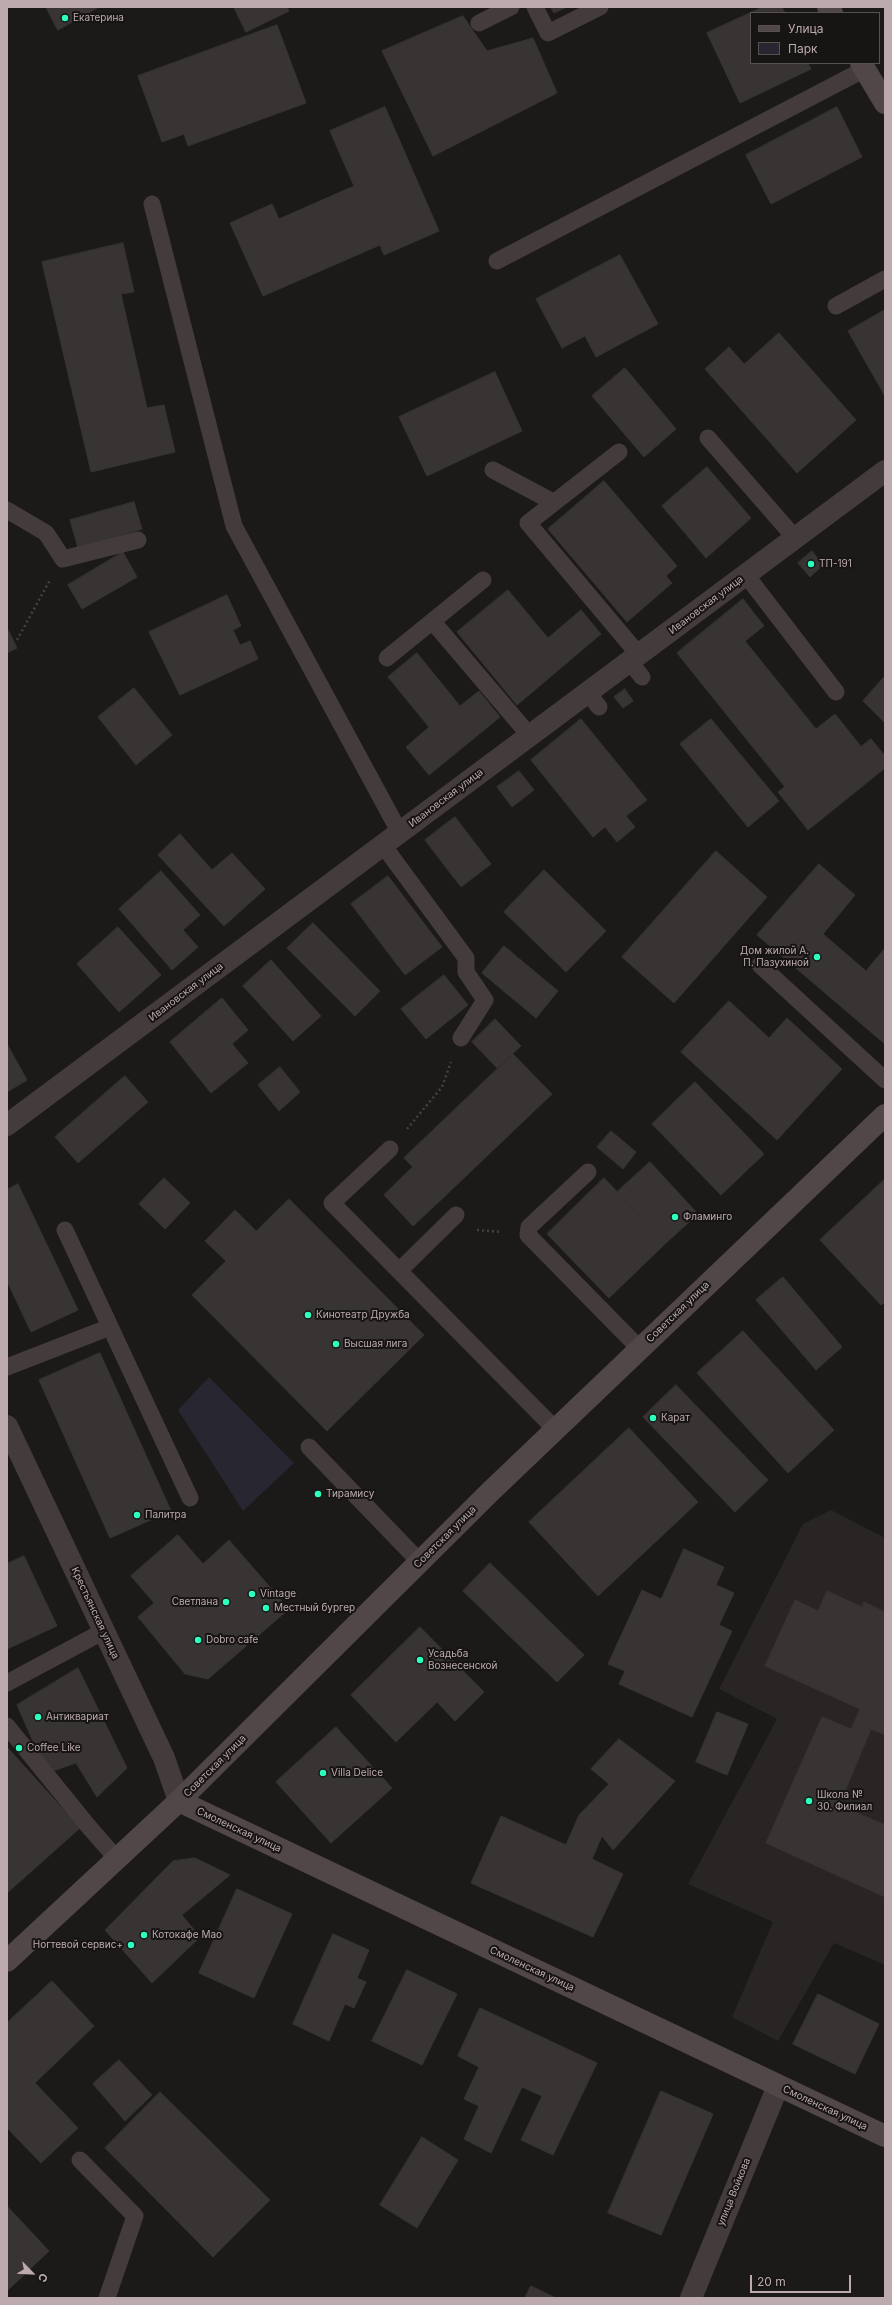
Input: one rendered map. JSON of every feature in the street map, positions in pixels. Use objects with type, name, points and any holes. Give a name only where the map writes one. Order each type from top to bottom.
[{"type":"main road","points":[[863,66],[885,103]]},
{"type":"main road","name":"Советская улица","points":[[7,1961],[179,1801],[420,1562],[885,1115]]},
{"type":"main road","name":"Смоленская улица","points":[[179,1801],[885,2136]]},
{"type":"street","name":"Ивановская улица","points":[[7,1126],[530,736],[593,700],[746,575],[885,471]]},
{"type":"street","name":"Крестьянская улица","points":[[7,1426],[164,1758],[179,1801]]},
{"type":"street","name":"улица Войкова","points":[[691,2298],[778,2086]]},
{"type":"lane","points":[[479,23],[511,7]]},
{"type":"lane","points":[[535,7],[548,33],[600,7]]},
{"type":"lane","points":[[497,261],[863,66]]},
{"type":"lane","points":[[152,204],[234,526],[392,839],[466,958],[466,972],[485,1000],[460,1038]]},
{"type":"lane","points":[[836,306],[885,279]]},
{"type":"lane","points":[[708,438],[795,538]]},
{"type":"lane","points":[[619,452],[528,523],[637,665]]},
{"type":"lane","points":[[493,470],[553,502]]},
{"type":"lane","points":[[7,510],[46,533],[62,559],[138,540]]},
{"type":"lane","points":[[746,575],[836,692]]},
{"type":"lane","points":[[387,658],[483,580]]},
{"type":"lane","points":[[432,622],[530,736]]},
{"type":"lane","points":[[760,965],[885,1080]]},
{"type":"lane","points":[[390,1149],[332,1203],[556,1430]]},
{"type":"lane","points":[[588,1172],[529,1227],[528,1235],[640,1349]]},
{"type":"lane","points":[[399,1271],[450,1221]]},
{"type":"lane","points":[[65,1230],[190,1498]]},
{"type":"lane","points":[[7,1367],[110,1327]]},
{"type":"lane","points":[[309,1447],[420,1562]]},
{"type":"lane","points":[[7,1683],[104,1631]]},
{"type":"lane","points":[[7,1726],[117,1859]]},
{"type":"lane","points":[[80,2160],[135,2216],[107,2298]]},
{"type":"path","points":[[17,640],[62,559]]},
{"type":"path","points":[[390,1149],[442,1087],[460,1038]]},
{"type":"path","points":[[450,1221],[528,1235]]},
{"type":"shaded area","name":"Школа № 30. Филиал","points":[[831,1510],[885,1538],[885,1965],[834,1943],[778,2041],[732,2017],[773,1922],[688,1884],[777,1719],[719,1689],[803,1524]]},
{"type":"green space","points":[[209,1377],[294,1463],[243,1511],[178,1410]]},
{"type":"building","name":"Екатерина","points":[[46,7],[99,7],[58,30]]},
{"type":"building","points":[[234,7],[287,7],[289,11],[246,32]]},
{"type":"building","points":[[551,7],[567,7],[554,13]]},
{"type":"building","points":[[763,7],[782,7],[784,12],[752,12]]},
{"type":"building","points":[[750,13],[750,64],[808,64],[811,69],[740,103],[707,33]]},
{"type":"building","points":[[463,16],[487,51],[533,38],[557,93],[433,156],[382,51]]},
{"type":"building","points":[[277,25],[306,103],[188,146],[184,134],[162,142],[138,76]]},
{"type":"building","points":[[385,107],[439,231],[384,255],[380,245],[263,296],[230,223],[272,204],[279,219],[354,186],[330,131]]},
{"type":"building","points":[[837,107],[862,157],[771,204],[746,155]]},
{"type":"building","points":[[123,243],[134,292],[121,294],[147,408],[164,405],[175,452],[91,472],[42,262]]},
{"type":"building","points":[[620,255],[658,324],[596,357],[585,336],[562,348],[536,299]]},
{"type":"building","points":[[885,310],[885,396],[848,331]]},
{"type":"building","points":[[779,333],[856,420],[797,473],[705,369],[729,347],[744,364]]},
{"type":"building","points":[[625,368],[676,429],[644,457],[592,396]]},
{"type":"building","points":[[495,372],[522,431],[427,476],[399,417]]},
{"type":"building","points":[[707,467],[751,518],[706,558],[662,506]]},
{"type":"building","points":[[604,481],[677,566],[666,576],[672,583],[627,622],[548,529]]},
{"type":"building","points":[[134,502],[142,529],[78,548],[70,520]]},
{"type":"building","name":"ТП-191","points":[[812,551],[823,565],[810,577],[798,563]]},
{"type":"building","points":[[123,552],[137,577],[82,609],[68,585]]},
{"type":"building","points":[[508,590],[548,638],[581,610],[601,634],[517,705],[457,632]]},
{"type":"building","points":[[227,595],[241,626],[233,630],[240,645],[250,641],[258,659],[180,695],[149,632]]},
{"type":"building","points":[[743,599],[764,626],[745,641],[816,729],[835,714],[867,754],[824,790],[807,769],[785,787],[677,653]]},
{"type":"building","points":[[7,628],[17,648],[7,653]]},
{"type":"building","points":[[417,653],[460,706],[479,691],[500,717],[429,775],[406,747],[429,727],[388,677]]},
{"type":"building","points":[[885,676],[885,723],[863,701]]},
{"type":"building","points":[[134,688],[172,735],[136,765],[98,717]]},
{"type":"building","points":[[625,689],[633,701],[623,708],[614,697]]},
{"type":"building","points":[[581,719],[647,800],[626,816],[635,827],[617,842],[605,827],[593,837],[531,760]]},
{"type":"building","points":[[711,719],[779,801],[748,827],[680,744]]},
{"type":"building","points":[[871,739],[885,756],[885,768],[808,830],[778,792],[807,769],[824,790],[867,754],[861,747]]},
{"type":"building","points":[[519,771],[534,790],[512,807],[497,787]]},
{"type":"building","points":[[455,817],[491,864],[461,887],[425,840]]},
{"type":"building","points":[[180,834],[212,870],[232,853],[265,889],[224,926],[158,855]]},
{"type":"building","points":[[716,851],[767,897],[674,1003],[622,957]]},
{"type":"building","name":"Дом жилой А. П. Пазухиной","points":[[819,864],[855,895],[823,934],[866,971],[885,948],[885,1044],[757,935]]},
{"type":"building","points":[[544,870],[606,931],[566,972],[504,912]]},
{"type":"building","points":[[161,871],[200,915],[183,930],[198,947],[172,970],[119,909]]},
{"type":"building","points":[[388,876],[442,947],[405,975],[351,904]]},
{"type":"building","points":[[313,923],[380,991],[355,1016],[287,948]]},
{"type":"building","points":[[118,927],[161,975],[119,1012],[77,964]]},
{"type":"building","points":[[504,946],[558,991],[536,1018],[482,973]]},
{"type":"building","points":[[271,960],[321,1016],[293,1041],[243,986]]},
{"type":"building","points":[[444,975],[468,1005],[426,1039],[401,1009]]},
{"type":"building","points":[[222,998],[248,1030],[232,1044],[248,1063],[211,1093],[170,1042]]},
{"type":"building","points":[[729,1001],[769,1038],[787,1018],[842,1069],[777,1140],[681,1052]]},
{"type":"building","points":[[495,1019],[521,1046],[497,1068],[472,1042]]},
{"type":"building","points":[[7,1044],[27,1080],[7,1092]]},
{"type":"building","points":[[513,1054],[552,1094],[443,1198],[404,1158]]},
{"type":"building","points":[[280,1067],[300,1092],[279,1111],[258,1085]]},
{"type":"building","points":[[125,1076],[148,1102],[78,1163],[55,1137]]},
{"type":"building","points":[[695,1082],[764,1154],[721,1195],[652,1124]]},
{"type":"building","points":[[611,1131],[636,1152],[623,1169],[597,1147]]},
{"type":"building","points":[[650,1162],[698,1214],[666,1243],[617,1192]]},
{"type":"building","points":[[413,1167],[443,1198],[413,1226],[384,1195]]},
{"type":"building","points":[[164,1178],[190,1203],[165,1229],[139,1204]]},
{"type":"building","points":[[604,1178],[666,1243],[609,1298],[547,1234]]},
{"type":"building","points":[[885,1179],[885,1302],[881,1305],[820,1240]]},
{"type":"building","points":[[18,1184],[78,1310],[31,1332],[7,1281],[7,1190]]},
{"type":"building","name":"Кинотеатр Дружба","points":[[289,1199],[424,1335],[327,1431],[192,1295],[226,1261],[205,1241],[235,1210],[256,1231]]},
{"type":"building","points":[[783,1277],[842,1347],[816,1370],[756,1300]]},
{"type":"building","points":[[743,1331],[834,1430],[788,1473],[697,1373]]},
{"type":"building","points":[[100,1353],[171,1511],[110,1538],[39,1380]]},
{"type":"building","points":[[676,1385],[768,1480],[735,1512],[643,1417]]},
{"type":"building","points":[[629,1428],[698,1502],[598,1596],[529,1522]]},
{"type":"building","points":[[178,1535],[203,1564],[229,1540],[289,1609],[208,1679],[185,1674],[138,1617],[154,1603],[131,1576]]},
{"type":"building","points":[[684,1549],[724,1567],[716,1585],[734,1593],[719,1625],[732,1631],[692,1717],[619,1684],[625,1671],[608,1664],[642,1590],[661,1599]]},
{"type":"building","points":[[24,1556],[57,1626],[7,1649],[7,1564]]},
{"type":"building","points":[[490,1563],[584,1655],[557,1682],[463,1591]]},
{"type":"building","points":[[827,1591],[862,1607],[864,1602],[885,1612],[885,1735],[871,1729],[839,1805],[885,1825],[885,1897],[766,1843],[822,1717],[851,1729],[860,1709],[765,1666],[795,1600],[818,1611]]},
{"type":"building","name":"Усадьба Вознесенской","points":[[420,1627],[484,1692],[455,1721],[437,1702],[396,1742],[351,1695]]},
{"type":"building","points":[[78,1668],[127,1768],[97,1797],[76,1763],[47,1773],[17,1705]]},
{"type":"building","points":[[717,1712],[748,1724],[727,1775],[696,1762]]},
{"type":"building","points":[[336,1727],[392,1788],[331,1843],[276,1782]]},
{"type":"building","points":[[619,1739],[675,1781],[613,1850],[602,1836],[592,1859],[623,1874],[593,1937],[471,1883],[501,1816],[566,1845],[579,1815],[609,1784],[591,1769]]},
{"type":"building","points":[[7,1747],[80,1828],[7,1893]]},
{"type":"building","points":[[195,1858],[230,1875],[182,1915],[200,1937],[152,1983],[105,1930],[173,1861]]},
{"type":"building","points":[[237,1889],[292,1914],[254,1998],[199,1973]]},
{"type":"building","points":[[333,1934],[369,1950],[357,1978],[366,1982],[354,2008],[345,2004],[329,2041],[293,2024]]},
{"type":"building","points":[[407,1970],[457,1994],[422,2065],[372,2041]]},
{"type":"building","points":[[52,1981],[94,2026],[35,2083],[78,2128],[41,2163],[7,2128],[7,2023]]},
{"type":"building","points":[[818,1994],[879,2024],[855,2074],[793,2044]]},
{"type":"building","points":[[480,2008],[597,2063],[553,2155],[521,2140],[542,2096],[522,2087],[491,2153],[464,2139],[479,2106],[464,2099],[479,2067],[458,2056]]},
{"type":"building","points":[[119,2060],[152,2095],[125,2121],[93,2084]]},
{"type":"building","points":[[661,2091],[713,2114],[661,2235],[608,2213]]},
{"type":"building","points":[[160,2092],[270,2200],[213,2257],[105,2148]]},
{"type":"building","points":[[422,2137],[458,2160],[417,2228],[380,2205]]},
{"type":"building","points":[[7,2206],[49,2251],[7,2291]]},
{"type":"building","points":[[531,2286],[556,2298],[525,2298]]},
{"type":"place","name":"Екатерина","points":[[65,18]]},
{"type":"place","name":"ТП-191","points":[[811,564]]},
{"type":"place","name":"Дом жилой А. П. Пазухиной","points":[[817,957]]},
{"type":"place","name":"Фламинго","points":[[675,1217]]},
{"type":"place","name":"Кинотеатр Дружба","points":[[308,1315]]},
{"type":"place","name":"Высшая лига","points":[[336,1344]]},
{"type":"place","name":"Карат","points":[[653,1418]]},
{"type":"place","name":"Тирамису","points":[[318,1494]]},
{"type":"place","name":"Палитра","points":[[137,1515]]},
{"type":"place","name":"Vintage","points":[[252,1594]]},
{"type":"place","name":"Светлана","points":[[226,1602]]},
{"type":"place","name":"Местный бургер","points":[[266,1608]]},
{"type":"place","name":"Dobro cafe","points":[[198,1640]]},
{"type":"place","name":"Усадьба Вознесенской","points":[[420,1660]]},
{"type":"place","name":"Антиквариат","points":[[38,1717]]},
{"type":"place","name":"Coffee Like","points":[[19,1748]]},
{"type":"place","name":"Villa Delice","points":[[323,1773]]},
{"type":"place","name":"Школа № 30. Филиал","points":[[809,1801]]},
{"type":"place","name":"Котокафе Мао","points":[[144,1935]]},
{"type":"place","name":"Ногтевой сервис+","points":[[131,1945]]}]
